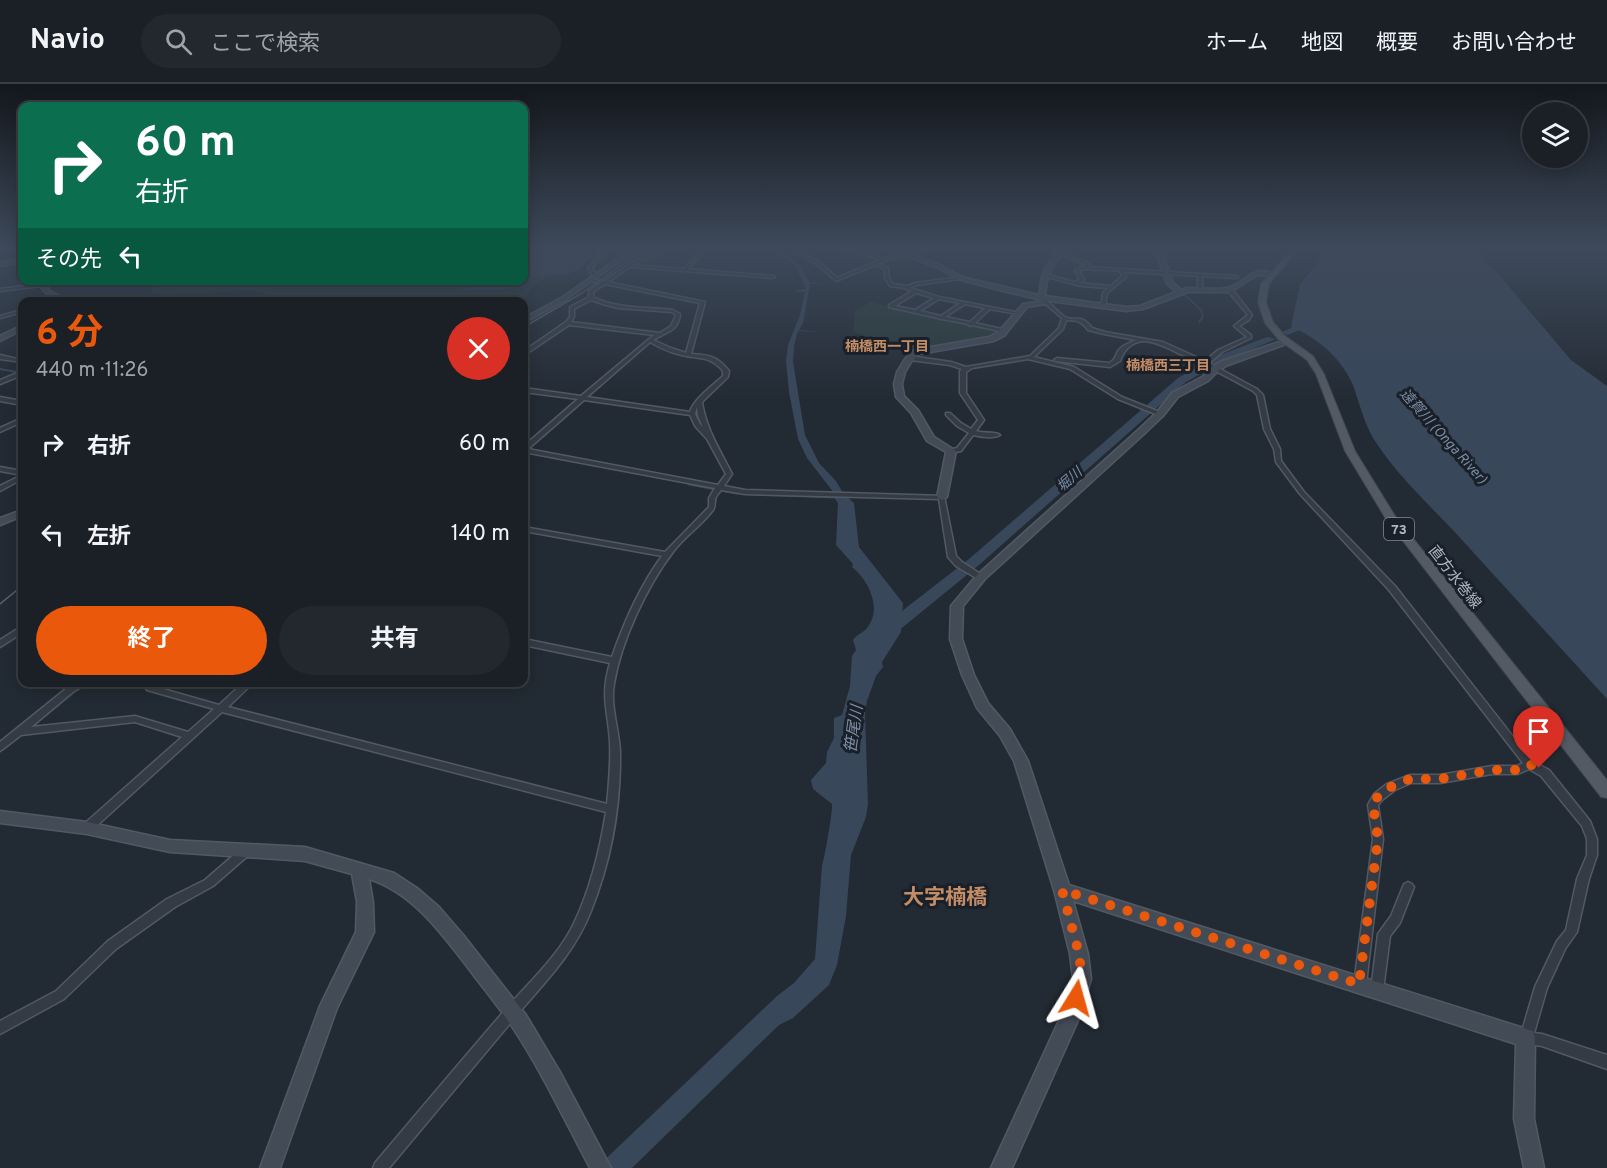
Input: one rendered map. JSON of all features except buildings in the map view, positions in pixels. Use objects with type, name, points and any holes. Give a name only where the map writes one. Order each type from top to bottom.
[{"type":"main road","name":"直方水巻線","points":[[1262,300],[1263,311],[1272,329],[1310,358],[1320,374],[1350,451],[1390,517],[1607,792]]},
{"type":"street","points":[[528,319],[559,300]]},
{"type":"street","points":[[528,350],[568,323],[572,317],[572,308],[588,300]]},
{"type":"street","points":[[528,446],[650,340],[670,330],[676,324],[678,315],[664,310],[609,304],[596,300]]},
{"type":"street","points":[[688,354],[703,302],[691,300]]},
{"type":"street","points":[[902,300],[891,306],[970,326],[1004,331]]},
{"type":"street","points":[[915,312],[936,300]]},
{"type":"street","points":[[947,300],[1018,313]]},
{"type":"street","points":[[1040,300],[1103,307],[1141,308],[1162,300]]},
{"type":"street","points":[[1103,307],[1104,300]]},
{"type":"street","points":[[1001,1168],[1071,1016],[1082,980],[1079,954],[1062,890],[1021,761],[1005,733],[982,705],[968,675],[956,639],[957,606],[980,576],[1159,413],[1175,395],[1205,379],[1220,351],[1249,338],[1236,326],[1250,315],[1238,300]]},
{"type":"street","points":[[966,369],[962,378],[963,393],[981,420],[959,450],[951,451],[930,439],[915,412],[900,397],[899,375],[910,358],[923,349],[986,341],[1004,331],[1028,304],[1045,301]]},
{"type":"street","points":[[1045,301],[1064,318],[1078,320],[1094,330],[1161,343],[1211,365],[1256,390],[1260,395],[1267,429],[1277,449],[1278,461],[1302,493],[1392,588],[1529,764],[1545,773],[1586,824],[1592,839],[1592,855],[1583,879],[1571,932],[1561,945],[1540,987],[1526,1038],[1524,1119],[1534,1168]]},
{"type":"street","points":[[940,318],[964,303]]},
{"type":"street","points":[[970,326],[988,308]]},
{"type":"street","points":[[0,317],[18,311]]},
{"type":"street","points":[[1030,358],[1061,328],[1064,318]]},
{"type":"street","points":[[568,323],[660,334]]},
{"type":"street","points":[[0,339],[18,329]]},
{"type":"street","points":[[650,340],[671,350],[706,356],[716,361],[726,371],[726,376],[699,401],[692,414]]},
{"type":"street","points":[[1047,361],[1110,365],[1118,360],[1121,350],[1126,346],[1145,340]]},
{"type":"street","points":[[1211,365],[1288,342]]},
{"type":"street","points":[[0,357],[18,360]]},
{"type":"street","points":[[910,358],[951,364],[966,369],[1030,358],[1047,361],[1072,368],[1120,398],[1159,413]]},
{"type":"street","points":[[0,382],[18,375]]},
{"type":"street","points":[[528,391],[692,414]]},
{"type":"street","points":[[0,399],[18,402]]},
{"type":"street","points":[[380,1168],[515,1016],[560,959],[586,911],[601,861],[610,808],[615,745],[608,699],[609,682],[618,651],[642,597],[667,555],[712,507],[712,498],[729,474],[710,438],[701,416],[699,401]]},
{"type":"street","points":[[692,414],[697,425],[710,438]]},
{"type":"street","points":[[948,414],[971,434],[997,435]]},
{"type":"street","points":[[0,430],[18,422]]},
{"type":"street","points":[[528,450],[718,488],[807,495],[942,497]]},
{"type":"street","points":[[951,451],[952,459],[947,467],[942,497],[952,557],[959,564],[980,576]]},
{"type":"street","points":[[0,469],[18,474]]},
{"type":"street","points":[[0,489],[18,478]]},
{"type":"street","points":[[2,518],[18,514]]},
{"type":"street","points":[[528,530],[667,555]]},
{"type":"street","points":[[0,644],[18,633]]},
{"type":"street","points":[[528,643],[616,661]]},
{"type":"street","points":[[0,747],[76,687]]},
{"type":"street","points":[[151,687],[220,708],[610,808]]},
{"type":"street","points":[[87,828],[244,687]]},
{"type":"street","points":[[17,732],[135,719],[190,736]]},
{"type":"street","points":[[1359,984],[1378,839],[1373,805],[1378,796],[1391,787],[1410,779],[1440,779],[1492,770],[1518,770],[1529,764]]},
{"type":"street","points":[[0,817],[87,828],[170,846],[305,854],[388,878],[433,912],[515,1016],[553,1079],[601,1168]]},
{"type":"street","points":[[2,1024],[60,995],[112,945],[171,903],[209,883],[247,850]]},
{"type":"street","points":[[270,1168],[329,1006],[365,932],[365,902],[359,869]]},
{"type":"street","points":[[1377,990],[1384,934],[1396,919],[1408,887]]},
{"type":"street","points":[[1062,890],[1607,1062]]},
{"type":"shaded area","points":[[871,302],[996,332],[984,338],[906,349],[853,332],[855,310]]},
{"type":"water","name":"笹尾川","points":[[803,300],[807,300],[803,323],[799,330],[821,332],[798,331],[794,345],[793,362],[805,435],[819,463],[854,503],[859,547],[903,603],[901,632],[882,662],[883,667],[876,676],[867,701],[865,714],[868,804],[866,817],[851,855],[846,916],[837,965],[829,985],[793,1018],[779,1025],[632,1168],[596,1168],[777,996],[794,983],[815,959],[822,865],[832,804],[813,789],[811,780],[826,763],[827,752],[834,738],[834,718],[842,715],[850,686],[852,656],[856,650],[853,640],[865,630],[872,620],[874,603],[863,579],[836,545],[838,503],[833,496],[834,493],[807,458],[798,439],[786,361],[788,345]]},
{"type":"water","name":"遠賀川 (Onga River)","points":[[1297,300],[1520,300],[1571,360],[1607,386],[1607,699],[1396,470],[1369,430],[1353,385],[1342,366],[1319,343],[1291,327]]},
{"type":"waterway","points":[[1190,300],[1201,310],[1203,317],[1199,322]]},
{"type":"waterway","name":"堀川","points":[[1287,332],[1315,321]]},
{"type":"waterway","name":"堀川","points":[[886,632],[974,562],[1182,380],[1219,359],[1271,339]]},
{"type":"waterway","points":[[0,369],[18,372]]},
{"type":"waterway","points":[[528,453],[697,485]]},
{"type":"waterway","points":[[689,484],[737,493]]},
{"type":"waterway","points":[[752,494],[836,497]]},
{"type":"tram line","points":[[528,325],[571,300]]},
{"type":"tram line","points":[[0,604],[18,589]]},
{"type":"district","name":"楠橋西一丁目","points":[[887,346]]},
{"type":"district","name":"楠橋西三丁目","points":[[1168,365]]},
{"type":"district","name":"大字楠橋","points":[[945,897]]},
{"type":"route","points":[[1076,998],[1082,980],[1079,954],[1062,890],[1359,984],[1378,839],[1373,805],[1378,796],[1391,787],[1410,779],[1440,779],[1492,770],[1518,770],[1529,764],[1539,768]]}]
